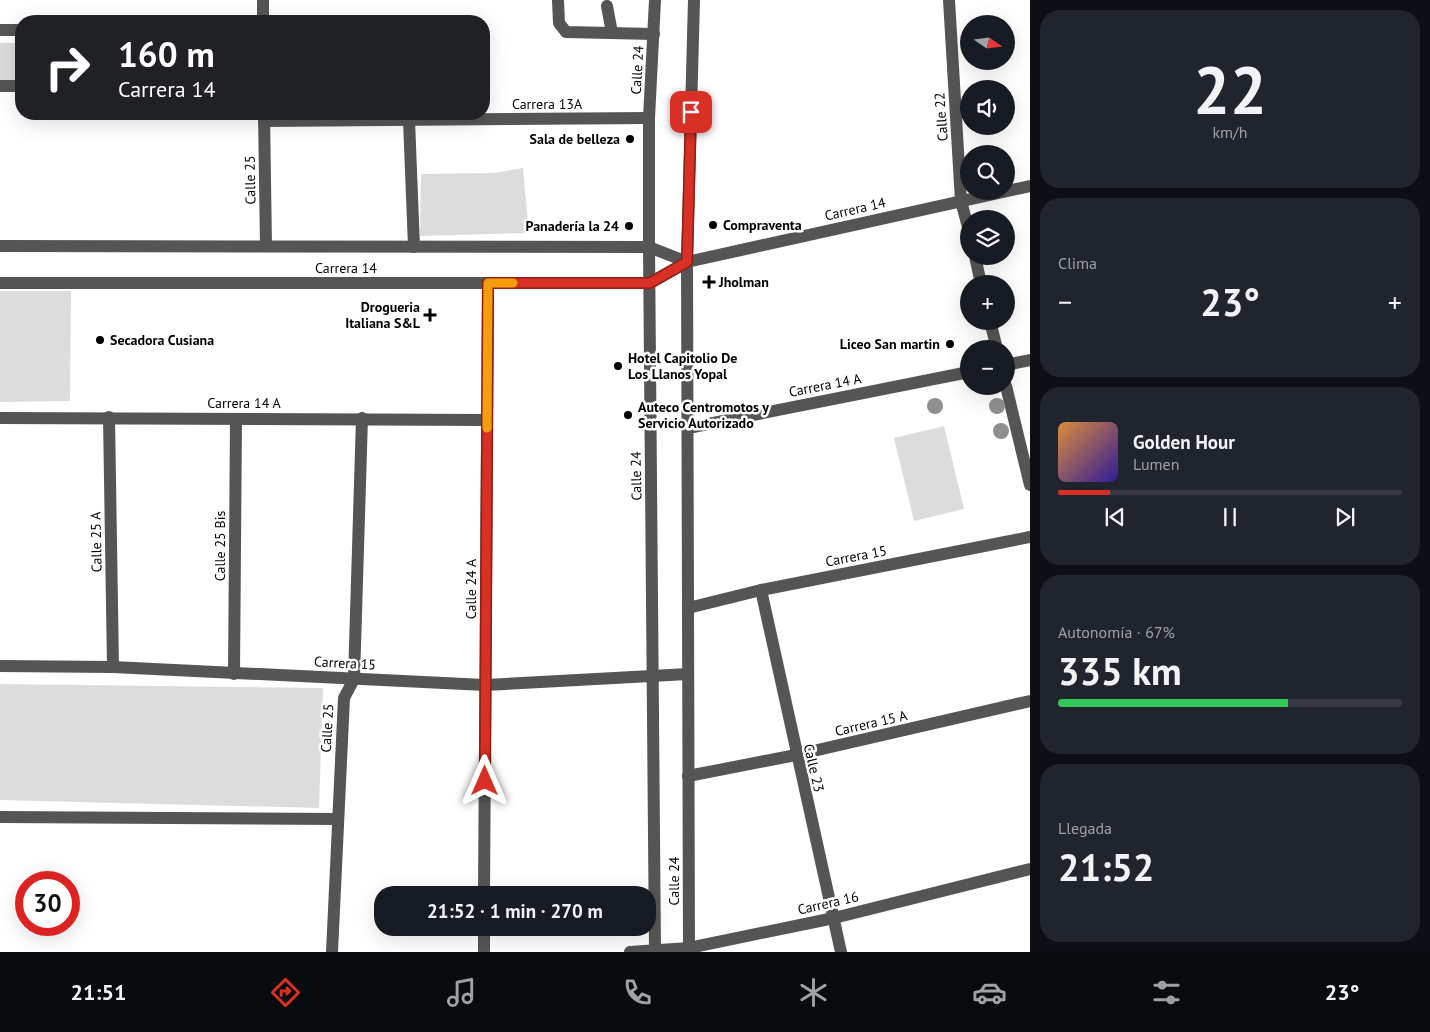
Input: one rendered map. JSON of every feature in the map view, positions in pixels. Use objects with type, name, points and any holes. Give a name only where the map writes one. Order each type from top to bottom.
[{"type":"street","points":[[263,0],[263,15]]},
{"type":"street","points":[[558,0],[559,23],[566,32],[654,34]]},
{"type":"street","name":"Calle 24","points":[[655,0],[649,118],[649,246],[656,952]]},
{"type":"street","name":"Calle 24","points":[[689,950],[687,262],[694,0]]},
{"type":"street","name":"Calle 22","points":[[949,0],[961,201],[963,210]]},
{"type":"street","points":[[607,6],[612,33]]},
{"type":"street","points":[[0,30],[15,30]]},
{"type":"street","points":[[0,86],[15,86]]},
{"type":"street","name":"Carrera 13A","points":[[490,119],[649,118]]},
{"type":"street","name":"Calle 25","points":[[264,120],[266,246]]},
{"type":"street","points":[[409,120],[414,246]]},
{"type":"street","name":"Carrera 14","points":[[0,283],[650,283],[687,262],[1030,186]]},
{"type":"street","name":"Carrera 14","points":[[0,246],[649,246],[687,262]]},
{"type":"street","name":"Calle 24 A","points":[[484,886],[488,283]]},
{"type":"street","points":[[1015,363],[1030,360]]},
{"type":"street","name":"Carrera 14 A","points":[[688,428],[960,374]]},
{"type":"street","points":[[1008,395],[1030,485]]},
{"type":"street","name":"Calle 25 A","points":[[109,417],[114,667]]},
{"type":"street","name":"Carrera 14 A","points":[[0,418],[487,420]]},
{"type":"street","name":"Calle 25","points":[[332,952],[344,698],[354,679],[362,418]]},
{"type":"street","name":"Calle 25 Bis","points":[[234,674],[236,419]]},
{"type":"street","name":"Carrera 15","points":[[688,608],[761,590],[1030,537]]},
{"type":"street","name":"Calle 23","points":[[761,590],[796,756],[841,952]]},
{"type":"street","name":"Carrera 15","points":[[0,666],[114,667],[485,685],[688,674]]},
{"type":"street","name":"Carrera 15 A","points":[[688,776],[796,756],[1030,701]]},
{"type":"street","points":[[0,817],[338,819]]},
{"type":"street","name":"Carrera 16","points":[[630,952],[689,950],[834,918],[1030,870]]},
{"type":"street","points":[[484,936],[484,952]]},
{"type":"shaded area","points":[[0,43],[15,43],[15,81],[0,82]]},
{"type":"shaded area","points":[[523,168],[529,233],[420,236],[421,174],[494,173]]},
{"type":"shaded area","points":[[0,291],[71,291],[70,401],[0,402]]},
{"type":"shaded area","points":[[944,426],[964,509],[914,521],[894,438]]},
{"type":"shaded area","points":[[0,684],[323,688],[319,808],[0,800]]},
{"type":"slow traffic","points":[[487,428],[488,283],[513,283]]},
{"type":"place","name":"Sala de belleza","points":[[630,139]]},
{"type":"place","name":"Compraventa","points":[[713,225]]},
{"type":"place","name":"Panadería la 24","points":[[629,226]]},
{"type":"place","name":"Jholman","points":[[709,282]]},
{"type":"place","name":"Drogueria Italiana S&L","points":[[430,315]]},
{"type":"place","name":"Secadora Cusiana","points":[[100,340]]},
{"type":"place","name":"Liceo San martin","points":[[950,344]]},
{"type":"place","name":"Hotel Capitolio De Los Llanos Yopal","points":[[618,366]]},
{"type":"place","name":"Auteco Centromotos y Servicio Autorizado","points":[[628,415]]},
{"type":"route","points":[[485,781],[488,283],[650,283],[687,262],[691,112]]}]
